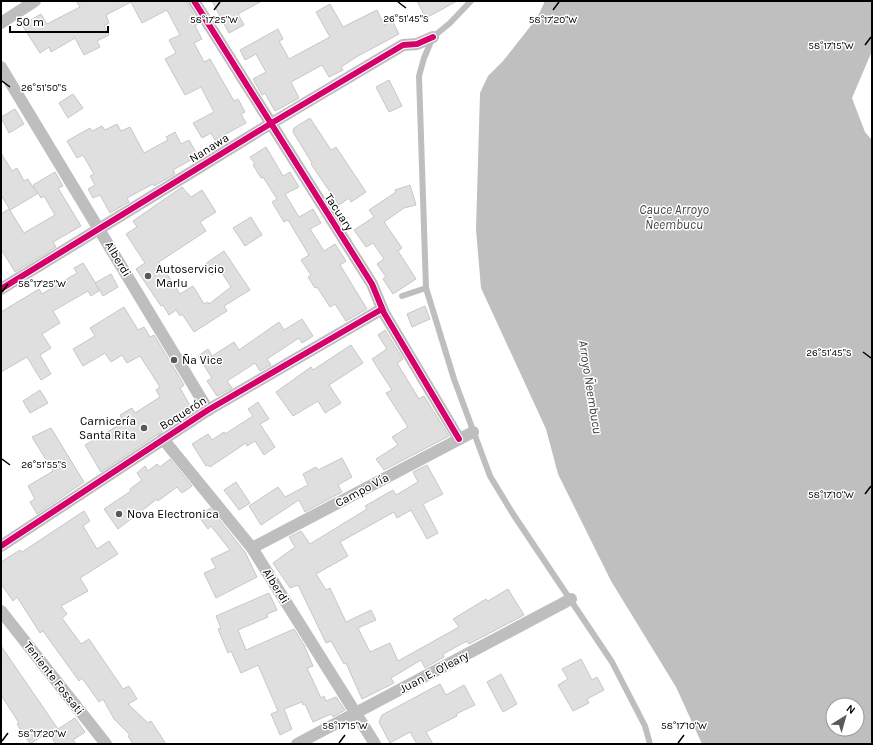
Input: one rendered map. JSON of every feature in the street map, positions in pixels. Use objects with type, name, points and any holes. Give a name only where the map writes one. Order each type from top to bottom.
[{"type":"street","points":[[1,22],[35,1]]},
{"type":"street","name":"Tacuary","points":[[194,1],[372,284],[382,309],[459,439]]},
{"type":"street","name":"Nanawa","points":[[1,289],[402,45],[417,44],[433,37]]},
{"type":"street","name":"Alberdi","points":[[1,67],[100,228],[208,410]]},
{"type":"street","name":"Boquerón","points":[[1,546],[208,410],[382,309]]},
{"type":"street","name":"Campo Vía","points":[[252,548],[473,432]]},
{"type":"street","name":"Alberdi","points":[[163,439],[252,548],[376,744]]},
{"type":"street","name":"Juan E. O'leary","points":[[297,744],[571,599]]},
{"type":"street","name":"Teniente Fossati","points":[[1,611],[106,744]]},
{"type":"lane","points":[[471,1],[450,23],[433,37],[424,58],[419,76],[426,288],[454,379],[490,476],[513,514],[612,662],[645,726],[650,744]]},
{"type":"lane","points":[[402,296],[426,288]]},
{"type":"water","name":"Cauce Arroyo Ñeembucu","points":[[545,1],[872,1],[872,51],[852,98],[865,132],[872,140],[872,744],[702,744],[676,687],[611,581],[558,474],[546,429],[481,288],[476,229],[480,93],[488,76],[503,61],[537,18]]},
{"type":"building","points":[[76,1],[186,1],[199,23],[195,26],[202,39],[194,43],[204,62],[210,59],[234,101],[238,99],[245,112],[241,114],[246,123],[215,140],[211,133],[202,138],[193,123],[214,112],[201,87],[185,95],[165,59],[176,53],[169,40],[180,35],[167,10],[142,23],[131,2],[106,15],[109,23],[104,26],[109,35],[97,41],[100,47],[84,55],[75,38],[51,52],[49,47],[40,53],[22,25],[41,14],[47,24],[80,7]]},
{"type":"building","points":[[212,1],[262,1],[238,14],[244,25],[229,33]]},
{"type":"building","points":[[417,1],[457,1],[426,18]]},
{"type":"building","points":[[330,4],[343,27],[377,10],[384,25],[392,20],[399,34],[358,56],[341,67],[343,70],[329,77],[322,65],[291,82],[299,98],[275,111],[265,93],[262,95],[253,79],[266,72],[256,54],[245,60],[240,50],[278,29],[283,39],[279,41],[289,59],[330,37],[316,12]]},
{"type":"building","points":[[389,80],[402,106],[389,112],[376,87]]},
{"type":"building","points":[[73,94],[83,108],[68,118],[59,103]]},
{"type":"building","points":[[15,109],[24,124],[9,133],[1,117]]},
{"type":"building","points":[[310,118],[331,150],[336,147],[366,192],[351,202],[349,198],[339,205],[311,164],[312,163],[293,132],[294,128]]},
{"type":"building","points":[[117,124],[121,131],[130,127],[144,153],[168,140],[166,137],[175,132],[181,144],[189,140],[198,156],[173,170],[175,174],[154,186],[153,184],[127,198],[129,202],[110,213],[100,195],[93,198],[88,189],[95,185],[90,176],[94,174],[83,155],[77,158],[67,141],[90,128],[92,131],[102,126],[105,130]]},
{"type":"building","points":[[266,147],[283,176],[290,172],[299,187],[285,194],[299,217],[313,209],[321,223],[310,229],[324,251],[335,244],[346,261],[340,265],[367,309],[346,321],[335,304],[330,307],[317,287],[315,288],[308,277],[311,275],[301,260],[309,255],[288,220],[284,222],[272,202],[277,199],[263,177],[261,178],[253,165],[255,164],[250,157]]},
{"type":"building","points":[[1,153],[12,171],[17,168],[24,181],[28,179],[37,194],[10,210],[1,195]]},
{"type":"building","points":[[55,172],[63,186],[58,188],[81,226],[53,242],[56,247],[15,272],[1,249],[1,214],[9,209],[24,233],[55,215],[44,196],[41,198],[33,185]]},
{"type":"building","points":[[410,185],[416,205],[404,208],[384,222],[402,248],[398,251],[416,279],[393,294],[383,279],[386,277],[377,264],[384,259],[373,243],[366,247],[354,230],[374,217],[369,210],[396,192],[395,190]]},
{"type":"building","points":[[182,187],[191,197],[202,190],[216,212],[200,222],[206,231],[159,262],[180,294],[193,286],[204,304],[208,302],[209,304],[231,287],[220,270],[212,275],[205,264],[224,251],[250,290],[224,306],[227,311],[194,332],[182,314],[180,316],[176,310],[169,315],[163,305],[161,306],[136,269],[145,263],[126,234],[137,227],[133,221]]},
{"type":"building","points":[[251,217],[262,235],[245,246],[233,228]]},
{"type":"building","points":[[83,263],[100,290],[91,296],[88,291],[53,311],[60,323],[42,334],[51,348],[40,355],[51,374],[41,380],[27,357],[1,372],[1,312],[39,289],[42,294],[77,273],[74,268]]},
{"type":"building","points":[[111,274],[118,287],[103,296],[95,283]]},
{"type":"building","points":[[425,306],[430,319],[412,327],[407,314]]},
{"type":"building","points":[[124,307],[138,330],[144,327],[150,337],[154,335],[184,385],[180,388],[193,411],[101,472],[85,445],[124,422],[120,415],[132,408],[135,413],[160,397],[156,390],[160,387],[140,356],[127,363],[122,355],[111,362],[105,353],[83,366],[73,349],[95,336],[90,328]]},
{"type":"building","points":[[302,319],[313,336],[302,343],[299,338],[267,359],[271,365],[260,371],[255,363],[227,381],[232,388],[217,396],[207,381],[212,378],[198,356],[208,349],[212,356],[234,342],[239,350],[279,322],[284,330]]},
{"type":"building","points":[[385,330],[403,359],[397,363],[419,399],[424,396],[449,436],[384,470],[376,459],[398,445],[392,437],[408,427],[386,393],[392,390],[372,359],[387,349],[378,335]]},
{"type":"building","points":[[351,345],[363,363],[329,385],[341,403],[325,413],[318,401],[293,416],[276,392],[311,367],[313,370]]},
{"type":"building","points":[[40,390],[48,403],[30,413],[23,401]]},
{"type":"building","points":[[258,402],[269,419],[260,424],[275,447],[264,455],[255,441],[247,446],[246,443],[210,467],[208,465],[206,466],[192,444],[208,434],[212,440],[224,432],[225,434],[253,416],[248,409]]},
{"type":"building","points":[[51,428],[84,482],[37,514],[30,502],[35,499],[28,486],[53,471],[32,437]]},
{"type":"building","points":[[342,458],[352,477],[338,485],[342,492],[305,512],[299,500],[261,525],[249,506],[278,487],[285,497],[308,485],[303,474],[316,467],[318,470]]},
{"type":"building","points":[[170,459],[192,486],[182,493],[177,487],[158,501],[157,499],[118,529],[104,509],[131,491],[130,489],[142,480],[137,473],[145,466],[148,471],[157,464],[160,467]]},
{"type":"building","points":[[427,465],[443,494],[423,504],[438,533],[427,539],[411,510],[397,518],[394,512],[340,542],[348,556],[316,574],[326,590],[330,588],[346,622],[371,610],[376,620],[358,628],[370,652],[390,643],[398,661],[459,627],[453,619],[486,599],[488,601],[508,589],[524,615],[469,644],[467,641],[443,654],[444,657],[425,668],[421,660],[391,678],[394,683],[362,699],[346,663],[344,664],[331,641],[326,643],[298,585],[290,588],[273,563],[295,547],[289,537],[301,531],[310,544],[367,509],[365,506],[393,490],[396,495],[418,482],[413,472]]},
{"type":"building","points":[[236,482],[250,503],[239,510],[224,490]]},
{"type":"building","points":[[210,508],[245,552],[257,577],[216,598],[204,573],[216,568],[211,559],[230,550],[211,526],[208,529],[199,517]]},
{"type":"building","points":[[84,511],[90,521],[83,526],[97,549],[109,541],[118,554],[80,578],[88,591],[61,606],[67,614],[62,618],[81,644],[89,639],[123,689],[129,686],[137,699],[128,704],[148,723],[151,721],[166,744],[133,744],[128,736],[130,735],[114,719],[103,699],[99,702],[82,678],[79,681],[43,631],[40,633],[17,597],[13,601],[1,584],[1,562],[20,550],[22,552]]},
{"type":"building","points":[[269,593],[277,610],[267,614],[268,617],[238,630],[246,650],[294,629],[304,645],[313,666],[307,668],[321,698],[324,696],[326,701],[336,697],[345,710],[333,717],[331,714],[313,722],[305,704],[303,705],[302,702],[284,709],[292,729],[280,735],[271,714],[278,711],[258,665],[241,673],[231,651],[228,653],[218,629],[221,628],[216,616]]},
{"type":"building","points":[[1,646],[58,729],[75,718],[85,732],[73,740],[76,744],[56,744],[48,732],[30,744],[17,724],[19,723],[1,695]]},
{"type":"building","points":[[581,659],[592,680],[597,677],[604,690],[587,699],[589,703],[573,711],[558,685],[568,679],[562,669]]},
{"type":"building","points":[[501,674],[517,704],[503,712],[487,682]]},
{"type":"building","points":[[440,684],[446,695],[464,685],[475,705],[456,714],[457,716],[426,732],[433,744],[417,744],[410,732],[390,743],[379,722],[382,715]]},
{"type":"cycle path","points":[[194,1],[372,284],[384,313],[459,439]]},
{"type":"cycle path","points":[[1,289],[270,124],[403,45],[417,44],[433,37]]},
{"type":"cycle path","points":[[1,546],[208,410],[382,309]]},
{"type":"place","name":"Autoservicio Marlu","points":[[148,276]]},
{"type":"place","name":"Ña Vice","points":[[174,360]]},
{"type":"place","name":"Carnicería Santa Rita","points":[[144,428]]},
{"type":"place","name":"Nova Electronica","points":[[119,514]]},
{"type":"water label","name":"Arroyo Ñeembucu","points":[[591,387]]}]
